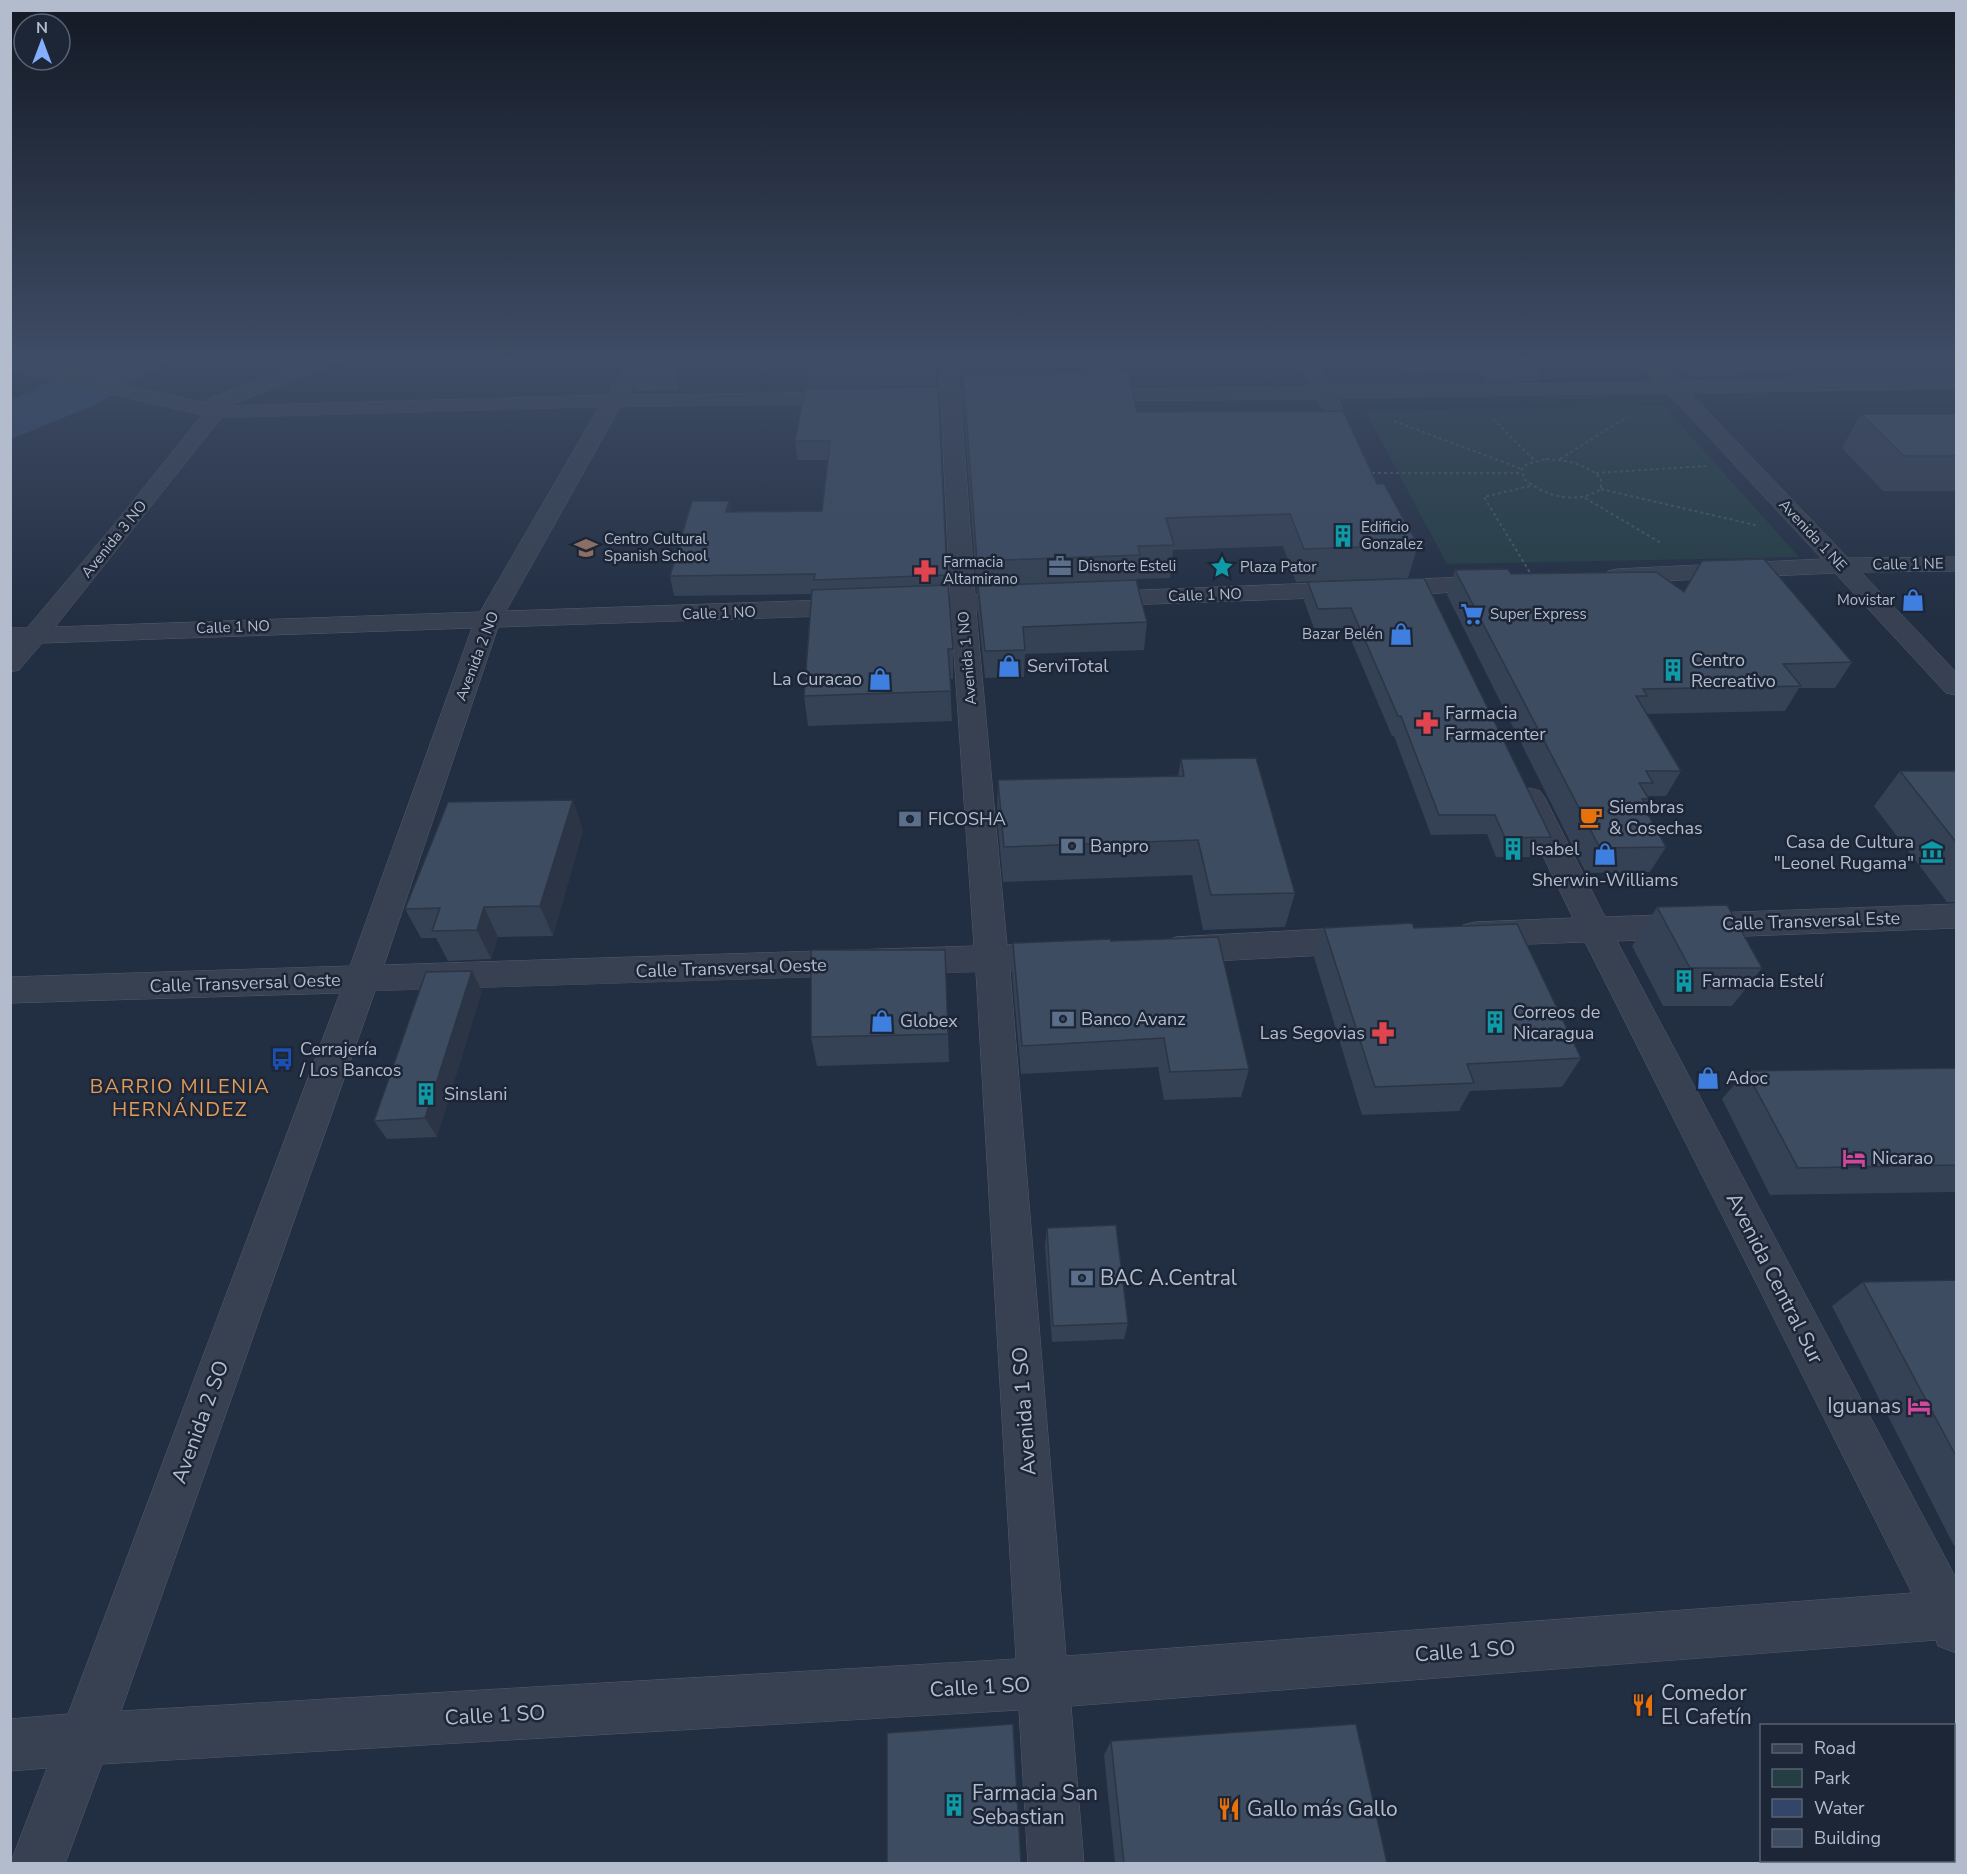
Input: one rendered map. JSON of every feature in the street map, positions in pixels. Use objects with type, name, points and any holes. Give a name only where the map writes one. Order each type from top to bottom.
[{"type":"street","name":"Avenida 3 NO","points":[[10,664],[22,636],[122,531],[185,443]]},
{"type":"street","name":"Avenida 2 NO","points":[[362,979],[487,622],[589,443]]},
{"type":"street","name":"Avenida 1 NO","points":[[952,443],[992,959]]},
{"type":"street","points":[[1350,443],[1366,473]]},
{"type":"street","name":"Avenida 1 NE","points":[[1729,443],[1956,687]]},
{"type":"street","name":"Calle 1 NE","points":[[1593,577],[1841,566],[1956,564]]},
{"type":"street","name":"Calle 1 NO","points":[[22,636],[262,626],[487,622],[1428,587],[1534,580]]},
{"type":"street","name":"Avenida Central Sur","points":[[1521,779],[1594,928],[1954,1619]]},
{"type":"street","name":"Calle Transversal Este","points":[[1594,928],[1956,916]]},
{"type":"street","points":[[1441,936],[1594,928]]},
{"type":"street","points":[[1146,951],[1394,938]]},
{"type":"street","name":"Calle Transversal Oeste","points":[[10,990],[992,959],[1087,954]]},
{"type":"street","name":"Avenida 1 SO","points":[[992,959],[1056,1863]]},
{"type":"street","name":"Avenida 2 SO","points":[[37,1863],[85,1739],[362,979]]},
{"type":"street","name":"Calle 1 SO","points":[[10,1745],[1044,1683],[1954,1619]]},
{"type":"path","points":[[1450,443],[1522,471],[1530,486]]},
{"type":"path","points":[[1517,443],[1535,461]]},
{"type":"path","points":[[1560,460],[1586,443]]},
{"type":"path","points":[[1522,471],[1527,464],[1535,461],[1560,460],[1580,464],[1601,478],[1601,489]]},
{"type":"path","points":[[1596,473],[1748,464]]},
{"type":"path","points":[[1366,473],[1522,471]]},
{"type":"path","points":[[1534,580],[1484,496],[1530,486],[1550,494],[1584,497],[1710,573]]},
{"type":"path","points":[[1584,497],[1601,489],[1816,539]]},
{"type":"green space","points":[[1382,443],[1697,443],[1799,557],[1447,564]]},
{"type":"building","points":[[830,443],[941,443],[947,575],[814,580],[815,574],[670,576],[692,501],[729,501],[726,512],[822,511]]},
{"type":"building","points":[[968,443],[1358,443],[1377,484],[1384,484],[1418,545],[1304,549],[1290,514],[1166,518],[1174,545],[1138,546],[1140,555],[977,561]]},
{"type":"building","points":[[1891,443],[1956,443],[1956,456],[1904,456]]},
{"type":"building","points":[[1764,559],[1852,662],[1783,664],[1801,686],[1643,689],[1647,696],[1636,696],[1681,771],[1646,771],[1653,783],[1639,783],[1649,799],[1642,799],[1648,809],[1645,809],[1666,847],[1600,848],[1455,570],[1508,569],[1511,574],[1656,572],[1684,592],[1702,561]]},
{"type":"building","points":[[1424,578],[1551,837],[1505,838],[1495,815],[1439,815],[1401,716],[1398,716],[1351,608],[1318,609],[1308,582]]},
{"type":"building","points":[[1136,580],[1147,622],[1023,627],[1025,650],[985,651],[978,586]]},
{"type":"building","points":[[948,585],[953,649],[948,649],[951,691],[804,696],[812,590]]},
{"type":"building","points":[[1256,758],[1295,893],[1211,895],[1198,840],[1004,847],[998,780],[1184,776],[1181,759]]},
{"type":"building","points":[[1900,771],[1956,771],[1956,842]]},
{"type":"building","points":[[573,800],[540,906],[484,907],[477,930],[432,931],[440,908],[405,909],[448,802]]},
{"type":"building","points":[[1727,905],[1762,968],[1690,968],[1657,907]]},
{"type":"building","points":[[1412,923],[1414,928],[1517,924],[1581,1058],[1467,1064],[1474,1083],[1375,1087],[1324,928]]},
{"type":"building","points":[[1218,937],[1249,1069],[1170,1072],[1164,1038],[1022,1046],[1013,943]]},
{"type":"building","name":"Globex","points":[[811,950],[945,950],[948,1034],[811,1037]]},
{"type":"building","points":[[472,971],[425,1118],[374,1121],[426,972]]},
{"type":"building","name":"Nicarao","points":[[1956,1068],[1956,1165],[1798,1168],[1746,1071]]},
{"type":"building","name":"BAC A.Central","points":[[1116,1225],[1128,1323],[1053,1326],[1047,1228]]},
{"type":"building","points":[[1956,1280],[1956,1456],[1863,1282]]},
{"type":"building","name":"Farmacia San Sebastian","points":[[1013,1724],[1021,1863],[887,1863],[887,1733]]},
{"type":"building","name":"Gallo más Gallo","points":[[1356,1724],[1387,1863],[1124,1863],[1111,1741]]},
{"type":"place","name":"Edificio Gonzalez","points":[[1343,536]]},
{"type":"place","name":"Centro Cultural Spanish School","points":[[586,548]]},
{"type":"place","name":"Disnorte Esteli","points":[[1060,566]]},
{"type":"place","name":"Plaza Pator","points":[[1222,567]]},
{"type":"place","name":"Farmacia Altamirano","points":[[925,571]]},
{"type":"place","name":"Movistar","points":[[1913,600]]},
{"type":"place","name":"Super Express","points":[[1472,614]]},
{"type":"place","name":"Bazar Belén","points":[[1401,634]]},
{"type":"place","name":"ServiTotal","points":[[1009,666]]},
{"type":"place","name":"Centro Recreativo","points":[[1673,670]]},
{"type":"place","name":"La Curacao","points":[[880,679]]},
{"type":"place","name":"Farmacia Farmacenter","points":[[1427,723]]},
{"type":"place","name":"Siembras & Cosechas","points":[[1591,817]]},
{"type":"place","name":"FICOSHA","points":[[910,819]]},
{"type":"place","name":"Banpro","points":[[1072,846]]},
{"type":"place","name":"Isabel","points":[[1513,849]]},
{"type":"place","name":"Casa de Cultura \"Leonel Rugama\"","points":[[1932,852]]},
{"type":"place","name":"Sherwin-Williams","points":[[1605,854]]},
{"type":"place","name":"Farmacia Estelí","points":[[1684,981]]},
{"type":"place","name":"Banco Avanz","points":[[1063,1019]]},
{"type":"place","name":"Globex","points":[[882,1021]]},
{"type":"place","name":"Correos de Nicaragua","points":[[1495,1022]]},
{"type":"place","name":"Las Segovias","points":[[1383,1033]]},
{"type":"place","name":"Cerrajería / Los Bancos","points":[[282,1059]]},
{"type":"place","name":"Adoc","points":[[1708,1078]]},
{"type":"place","name":"Sinslani","points":[[426,1094]]},
{"type":"place","name":"Nicarao","points":[[1854,1158]]},
{"type":"place","name":"BAC A.Central","points":[[1082,1278]]},
{"type":"place","name":"Iguanas","points":[[1919,1406]]},
{"type":"place","name":"Comedor El Cafetín","points":[[1643,1705]]},
{"type":"place","name":"Farmacia San Sebastian","points":[[954,1805]]},
{"type":"place","name":"Gallo más Gallo","points":[[1229,1809]]},
{"type":"district","name":"BARRIO MILENIA HERNÁNDEZ","points":[[180,1098]]}]
